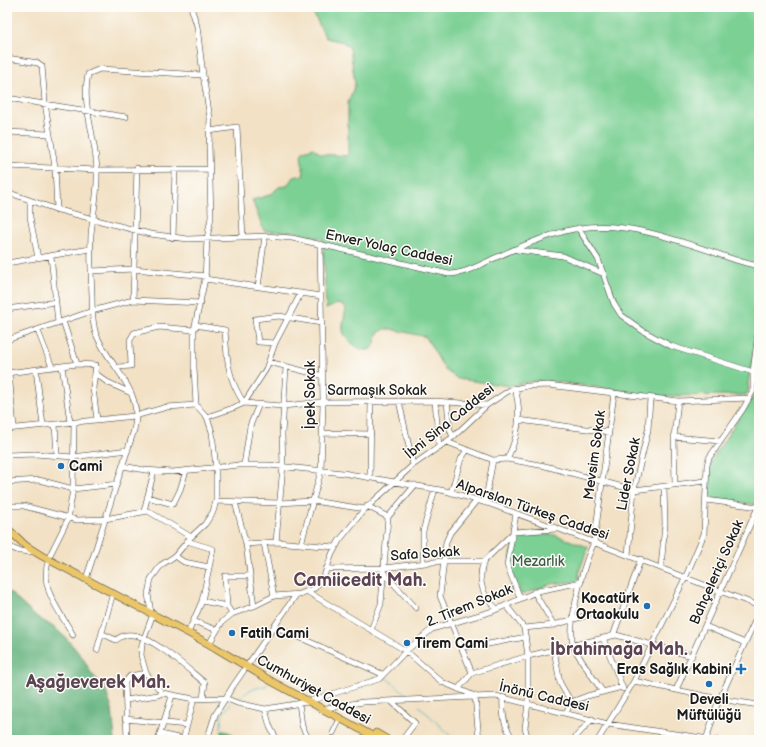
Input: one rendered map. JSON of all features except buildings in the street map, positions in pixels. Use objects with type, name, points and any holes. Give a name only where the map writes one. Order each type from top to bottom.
[{"type":"main road","name":"Cumhuriyet Caddesi","points":[[7,528],[26,546],[36,552],[188,632],[246,666],[311,701],[340,719],[380,740]]},
{"type":"main road","name":"Cumhuriyet Caddesi","points":[[311,701],[388,740]]},
{"type":"street","points":[[191,7],[199,34],[203,75],[210,118],[209,169],[211,216],[207,239],[205,278],[201,303],[194,328],[194,367],[196,405],[207,417],[211,428],[216,468],[216,501],[208,520],[187,541],[175,556],[161,565],[149,583],[148,594],[152,613],[144,638],[141,655],[146,673],[162,693],[194,699],[225,698],[237,703],[265,709],[270,727],[277,740]]},
{"type":"street","points":[[7,58],[38,62],[42,65],[45,103],[55,167],[57,210]]},
{"type":"street","points":[[86,579],[128,450],[135,426],[136,416],[131,393],[118,367],[99,339],[94,325],[92,311],[90,249],[97,170],[87,111],[88,74],[94,70],[203,75]]},
{"type":"street","points":[[7,98],[126,117]]},
{"type":"street","points":[[209,131],[237,127],[243,237]]},
{"type":"street","points":[[7,132],[49,134]]},
{"type":"street","points":[[7,166],[97,170],[137,168],[209,169]]},
{"type":"street","points":[[133,300],[137,168]]},
{"type":"street","points":[[173,238],[175,169]]},
{"type":"street","name":"Enver Yolaç Caddesi","points":[[7,192],[57,210],[134,231],[173,238],[207,239],[265,236],[292,238],[449,274],[461,273],[516,250],[578,228],[613,228],[652,233],[676,239],[739,261],[759,266]]},
{"type":"street","points":[[30,201],[30,217],[38,258]]},
{"type":"street","points":[[578,228],[594,251],[617,310],[643,331],[671,346],[753,372],[759,372]]},
{"type":"street","points":[[258,287],[265,236]]},
{"type":"street","name":"İpek Sokak","points":[[301,544],[321,471],[323,402],[320,244]]},
{"type":"street","points":[[7,256],[8,263],[90,249]]},
{"type":"street","points":[[516,250],[563,256],[604,274]]},
{"type":"street","points":[[52,256],[56,302],[61,322],[77,364]]},
{"type":"street","points":[[91,271],[134,269],[205,278],[321,296]]},
{"type":"street","points":[[207,417],[244,403],[259,381],[269,362],[275,343],[301,293]]},
{"type":"street","points":[[7,340],[38,331],[92,311],[133,300],[201,303]]},
{"type":"street","points":[[7,309],[56,302]]},
{"type":"street","points":[[275,343],[258,342],[255,318],[289,317],[321,323]]},
{"type":"street","points":[[598,740],[634,681],[686,576],[704,534],[706,469],[709,458],[753,391],[753,372],[759,326]]},
{"type":"street","points":[[118,367],[131,366],[130,340],[134,332],[144,329],[166,327],[225,330],[229,373],[234,389],[244,403]]},
{"type":"street","points":[[38,331],[52,367]]},
{"type":"street","points":[[269,362],[322,376]]},
{"type":"street","points":[[14,428],[8,373],[77,364],[96,365],[93,388],[97,420]]},
{"type":"street","points":[[62,366],[72,422],[73,490],[68,519],[49,559],[46,573],[47,587],[73,635]]},
{"type":"street","points":[[276,542],[283,466],[283,406],[286,367]]},
{"type":"street","points":[[36,370],[43,425]]},
{"type":"street","points":[[95,373],[107,382],[131,393]]},
{"type":"street","name":"İbni Sina Caddesi","points":[[308,592],[320,582],[335,547],[366,508],[413,465],[447,442],[487,405],[506,391],[515,388],[548,385],[678,401],[749,398]]},
{"type":"street","points":[[507,459],[515,441],[519,420],[518,402],[515,388]]},
{"type":"street","name":"Mevsim Sokak","points":[[573,645],[574,619],[581,582],[589,553],[594,543],[614,394]]},
{"type":"street","name":"Lider Sokak","points":[[628,555],[634,490],[648,434],[650,398]]},
{"type":"street","points":[[399,401],[413,465]]},
{"type":"street","points":[[435,401],[439,448]]},
{"type":"street","name":"Sarmaşık Sokak","points":[[244,403],[283,406],[323,402],[435,401],[487,405]]},
{"type":"street","points":[[675,485],[674,437],[678,401]]},
{"type":"street","points":[[370,477],[371,402]]},
{"type":"street","points":[[448,402],[450,430],[453,437]]},
{"type":"street","points":[[244,465],[250,426],[259,404]]},
{"type":"street","points":[[7,429],[136,416],[167,407],[196,405]]},
{"type":"street","points":[[519,420],[609,432]]},
{"type":"street","points":[[56,424],[57,455]]},
{"type":"street","points":[[322,433],[371,434]]},
{"type":"street","points":[[674,437],[721,441]]},
{"type":"street","points":[[447,442],[493,460],[507,459],[545,466],[634,490],[705,481]]},
{"type":"street","points":[[7,456],[35,454],[73,457],[128,450]]},
{"type":"street","points":[[451,493],[460,459],[467,450]]},
{"type":"street","points":[[484,503],[493,460]]},
{"type":"street","name":"Alparslan Türkeş Caddesi","points":[[122,466],[154,471],[186,471],[244,465],[283,466],[370,477],[435,489],[477,500],[559,529],[686,576],[759,606]]},
{"type":"street","points":[[144,511],[154,471]]},
{"type":"street","points":[[147,497],[172,504],[180,490],[186,471]]},
{"type":"street","points":[[7,482],[39,480],[73,490],[117,484]]},
{"type":"street","points":[[371,630],[381,604],[388,517],[415,485]]},
{"type":"street","points":[[662,567],[665,524],[664,487]]},
{"type":"street","points":[[423,564],[423,531],[435,489]]},
{"type":"street","points":[[472,673],[440,596],[444,547],[450,533],[477,500]]},
{"type":"street","points":[[706,500],[758,507]]},
{"type":"street","points":[[216,501],[279,503],[313,501],[366,508],[388,517]]},
{"type":"street","points":[[235,502],[246,544],[254,606]]},
{"type":"street","points":[[7,506],[24,506],[68,519],[106,519],[144,511],[152,512],[191,537]]},
{"type":"street","name":"Bahçeleriçi Sokak","points":[[676,690],[758,507]]},
{"type":"street","points":[[516,514],[507,565],[520,598]]},
{"type":"street","points":[[497,609],[487,599],[482,586],[481,574],[484,561],[514,532],[559,529]]},
{"type":"street","points":[[187,541],[213,549],[202,601],[188,632]]},
{"type":"street","points":[[246,544],[276,542],[335,547]]},
{"type":"street","points":[[264,543],[274,596]]},
{"type":"street","points":[[7,546],[20,551],[36,552]]},
{"type":"street","points":[[175,556],[184,562],[209,567]]},
{"type":"street","points":[[613,636],[641,559]]},
{"type":"street","name":"Safa Sokak","points":[[326,569],[384,570],[442,561],[484,561]]},
{"type":"street","points":[[384,570],[416,608]]},
{"type":"street","points":[[232,614],[227,606],[225,575],[250,576]]},
{"type":"street","name":"2. Tirem Sokak","points":[[265,709],[311,701],[378,679],[406,651],[432,629],[497,609],[534,592],[555,586],[581,582]]},
{"type":"street","points":[[209,644],[224,619],[232,614],[254,606],[274,596],[296,595],[308,592],[406,651],[442,682],[475,696],[479,740]]},
{"type":"street","points":[[534,592],[554,624]]},
{"type":"street","points":[[97,650],[103,634],[113,593]]},
{"type":"street","points":[[207,740],[215,714],[246,666],[296,595]]},
{"type":"street","points":[[202,601],[227,606]]},
{"type":"street","points":[[506,605],[524,628],[526,637],[528,656],[528,703],[525,730],[528,740]]},
{"type":"street","points":[[706,739],[719,699],[759,612]]},
{"type":"street","points":[[524,628],[554,624],[588,616]]},
{"type":"street","points":[[193,621],[218,630]]},
{"type":"street","points":[[274,626],[382,674]]},
{"type":"street","points":[[705,626],[745,643]]},
{"type":"street","points":[[103,634],[116,640],[127,635],[144,638],[172,657],[205,683],[203,699]]},
{"type":"street","points":[[458,689],[472,673],[528,656],[613,636],[652,644],[692,656]]},
{"type":"street","points":[[462,647],[483,645],[526,637]]},
{"type":"street","points":[[603,638],[625,695]]},
{"type":"street","points":[[573,645],[603,692]]},
{"type":"street","points":[[554,650],[560,683],[571,702]]},
{"type":"street","points":[[127,740],[125,719],[126,680],[130,676],[146,673]]},
{"type":"street","points":[[634,681],[719,699],[759,705]]},
{"type":"street","points":[[566,713],[571,702],[587,696],[622,687]]},
{"type":"street","points":[[126,700],[158,696],[162,693]]},
{"type":"street","points":[[158,740],[165,722],[172,696]]},
{"type":"street","name":"İnönü Caddesi","points":[[327,708],[358,702],[475,696],[503,697],[608,724],[716,740]]},
{"type":"street","points":[[503,697],[505,726],[515,740]]},
{"type":"street","points":[[183,740],[194,699]]},
{"type":"street","points":[[391,701],[415,723],[402,740]]},
{"type":"street","points":[[299,703],[302,726],[309,740]]},
{"type":"street","points":[[125,719],[187,725]]},
{"type":"street","points":[[333,733],[340,719]]},
{"type":"street","points":[[573,740],[592,720]]},
{"type":"street","points":[[757,740],[759,733]]},
{"type":"street","points":[[161,734],[186,740]]},
{"type":"green space","points":[[310,7],[759,7],[759,318],[748,384],[749,390],[746,395],[660,396],[557,382],[534,381],[509,386],[458,379],[445,370],[426,337],[385,329],[378,333],[371,349],[362,349],[352,344],[343,331],[346,309],[344,306],[337,304],[326,309],[323,239],[296,232],[264,231],[252,200],[270,195],[279,187],[287,186],[293,177],[304,175],[301,155],[304,151],[313,148],[321,154],[348,156],[348,103],[355,84],[350,48],[343,42],[326,38]]},
{"type":"green space","points":[[756,374],[759,374],[759,505],[714,499],[708,493],[709,468],[714,456],[755,393]]},
{"type":"green space","name":"Mezarlık","points":[[517,534],[555,535],[588,547],[579,572],[579,581],[551,584],[521,595],[513,577],[510,565],[510,559]]},
{"type":"green space","points":[[7,590],[34,615],[55,628],[67,639],[83,658],[91,673],[104,686],[112,709],[115,740],[7,740]]},
{"type":"green space","points":[[222,730],[233,734],[239,740],[220,740]]},
{"type":"waterway","points":[[363,681],[376,677]]},
{"type":"waterway","points":[[385,677],[409,696]]},
{"type":"waterway","points":[[239,698],[250,690],[268,685]]},
{"type":"waterway","points":[[319,695],[326,693]]},
{"type":"waterway","points":[[221,728],[222,715],[231,703]]},
{"type":"waterway","points":[[419,706],[447,732],[452,740]]},
{"type":"place","name":"Cami","points":[[61,466]]},
{"type":"place","name":"Kocatürk Ortaokulu","points":[[647,606]]},
{"type":"place","name":"Fatih Cami","points":[[232,633]]},
{"type":"place","name":"Tirem Cami","points":[[407,643]]},
{"type":"place","name":"Eras Sağlık Kabini","points":[[741,669]]},
{"type":"place","name":"Develi Müftülüğü","points":[[709,684]]},
{"type":"district","name":"Camiicedit Mah.","points":[[360,580]]},
{"type":"district","name":"İbrahimağa Mah.","points":[[619,649]]},
{"type":"district","name":"Aşağıeverek Mah.","points":[[98,682]]}]
